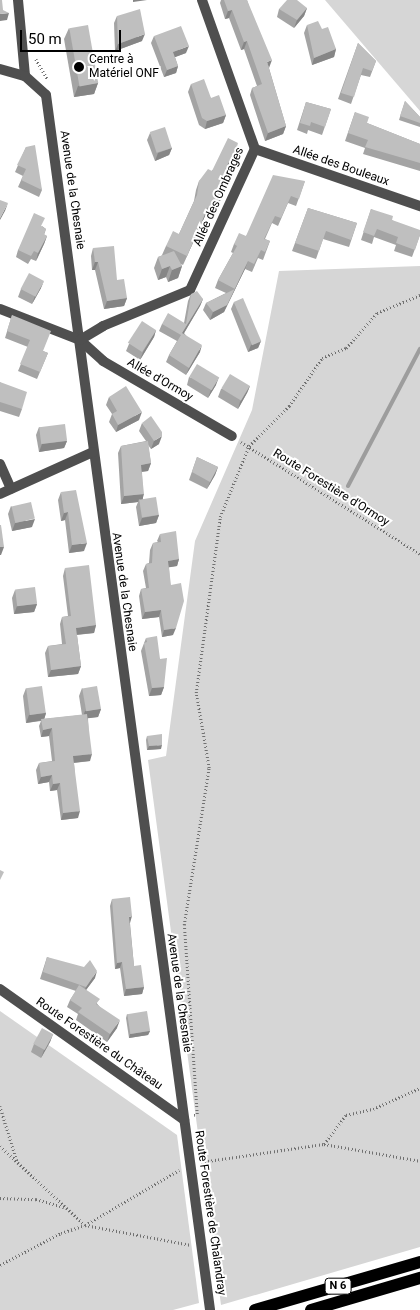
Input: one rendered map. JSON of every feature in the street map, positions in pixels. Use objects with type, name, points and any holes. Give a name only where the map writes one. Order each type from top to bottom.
[{"type":"main road","name":"N 6","points":[[255,1310],[420,1262]]},
{"type":"main road","name":"N 6","points":[[311,1310],[420,1278]]},
{"type":"street","points":[[18,0],[25,76]]},
{"type":"street","name":"Allée des Ombrages","points":[[80,340],[103,326],[190,290],[255,150],[202,0]]},
{"type":"street","points":[[0,69],[25,76],[46,95]]},
{"type":"street","name":"Avenue de la Chesnaie","points":[[46,95],[184,1120]]},
{"type":"street","name":"Allée des Bouleaux","points":[[255,150],[420,206]]},
{"type":"street","points":[[0,309],[80,340]]},
{"type":"street","name":"Allée d'Ormoy","points":[[80,340],[102,361],[232,436]]},
{"type":"street","points":[[0,494],[93,452]]},
{"type":"street","points":[[0,464],[11,489]]},
{"type":"street","name":"Route Forestière du Château","points":[[0,990],[184,1120]]},
{"type":"street","name":"Route Forestière de Chalandray","points":[[184,1120],[210,1310]]},
{"type":"path","points":[[34,57],[50,84],[46,95]]},
{"type":"path","points":[[184,1120],[197,1114],[184,925],[209,768],[196,693],[220,517],[249,446],[289,406],[322,358],[346,348],[377,313],[420,296]]},
{"type":"path","name":"Route Forestière d'Ormoy","points":[[232,436],[420,554]]},
{"type":"path","points":[[324,1144],[346,1115],[373,1109],[420,1088]]},
{"type":"path","points":[[0,1106],[18,1163]]},
{"type":"path","points":[[0,1265],[61,1233],[85,1225],[190,1164],[324,1144],[420,1161]]},
{"type":"path","points":[[0,1146],[85,1225],[202,1244]]},
{"type":"path","points":[[0,1198],[36,1199],[66,1207]]},
{"type":"shaded area","points":[[325,0],[420,0],[420,111]]},
{"type":"shaded area","points":[[420,266],[420,1247],[221,1305],[148,760],[166,756],[195,541],[252,410],[279,271]]},
{"type":"shaded area","points":[[0,1011],[177,1135],[199,1303],[173,1310],[0,1310]]},
{"type":"building","points":[[0,0],[2,0],[3,10],[9,13],[0,14]]},
{"type":"building","points":[[224,0],[247,0],[272,60],[267,62],[286,126],[268,133],[252,88],[262,84],[247,41],[244,42],[232,10],[228,11]]},
{"type":"building","points":[[287,0],[297,0],[307,8],[297,20],[279,9]]},
{"type":"building","points":[[140,9],[145,34],[118,44],[117,16]]},
{"type":"building","points":[[318,21],[322,29],[328,27],[336,49],[314,58],[307,25]]},
{"type":"building","points":[[88,25],[98,83],[80,86],[69,28]]},
{"type":"building","points":[[181,26],[189,46],[173,52],[178,66],[167,70],[154,36]]},
{"type":"building","points":[[358,43],[376,61],[372,71],[363,68],[354,97],[341,93]]},
{"type":"building","points":[[204,79],[211,98],[219,95],[226,115],[207,121],[202,118],[191,84]]},
{"type":"building","points":[[405,101],[420,117],[420,123],[400,116]]},
{"type":"building","points":[[306,102],[331,109],[325,127],[311,122],[310,126],[300,123]]},
{"type":"building","points":[[355,112],[369,117],[367,123],[420,144],[420,163],[365,147],[368,140],[348,133]]},
{"type":"building","points":[[165,127],[172,148],[157,153],[150,132]]},
{"type":"building","points":[[228,138],[238,143],[225,170],[229,172],[224,183],[227,185],[217,204],[208,207],[187,256],[166,246],[173,231],[179,234],[197,195],[199,181],[208,169],[212,171]]},
{"type":"building","points":[[35,145],[42,190],[21,180],[26,169],[17,165],[26,147]]},
{"type":"building","points":[[273,175],[305,181],[299,199],[291,196],[281,218],[275,216],[264,239],[270,241],[265,252],[261,250],[254,264],[248,261],[235,289],[218,280],[237,246],[234,244],[239,233],[246,236]]},
{"type":"building","points":[[0,200],[8,203],[0,218]]},
{"type":"building","points":[[308,208],[357,223],[351,240],[326,231],[319,251],[295,243]]},
{"type":"building","points":[[371,209],[393,216],[392,220],[420,230],[415,250],[396,243],[398,237],[377,229],[374,236],[363,232]]},
{"type":"building","points":[[34,213],[45,218],[41,226],[46,229],[44,234],[47,236],[38,253],[34,251],[31,256],[18,250]]},
{"type":"building","points":[[114,246],[117,280],[124,279],[127,298],[107,301],[98,262],[95,262],[93,248]]},
{"type":"building","points":[[174,251],[182,266],[172,270],[170,266],[162,269],[158,257]]},
{"type":"building","points":[[29,273],[44,281],[36,297],[21,289]]},
{"type":"building","points":[[235,289],[227,305],[213,312],[206,303]]},
{"type":"building","points":[[197,291],[203,299],[182,333],[202,345],[189,368],[169,355],[181,335],[162,324],[168,313],[186,324],[191,294]]},
{"type":"building","points":[[243,298],[261,341],[252,345],[234,302]]},
{"type":"building","points":[[12,315],[51,331],[43,351],[48,353],[40,372],[20,364],[30,340],[7,331]]},
{"type":"building","points":[[142,321],[156,330],[142,352],[128,343]]},
{"type":"building","points":[[197,364],[219,377],[212,390],[189,377]]},
{"type":"building","points":[[230,374],[250,386],[241,400],[221,389]]},
{"type":"building","points":[[0,382],[27,392],[22,409],[0,402]]},
{"type":"building","points":[[126,386],[142,412],[118,425],[112,414],[117,411],[109,397]]},
{"type":"building","points":[[151,416],[162,432],[162,436],[154,441],[142,423]]},
{"type":"building","points":[[65,424],[67,441],[41,444],[39,427]]},
{"type":"building","points":[[148,441],[151,463],[141,465],[144,494],[124,496],[121,446]]},
{"type":"building","points":[[197,457],[218,467],[210,482],[192,472]]},
{"type":"building","points":[[76,490],[87,543],[72,545],[68,512],[64,513],[61,492]]},
{"type":"building","points":[[156,497],[159,515],[142,517],[139,500]]},
{"type":"building","points":[[31,502],[35,519],[15,523],[12,506]]},
{"type":"building","points":[[1,525],[4,547],[0,547]]},
{"type":"building","points":[[176,531],[179,559],[168,561],[171,585],[181,583],[184,601],[176,628],[164,630],[161,610],[145,612],[141,589],[149,588],[146,564],[152,563],[153,543],[161,542],[160,534]]},
{"type":"building","points":[[89,565],[96,625],[76,628],[81,666],[51,670],[48,646],[66,644],[62,617],[71,616],[65,568]]},
{"type":"building","points":[[35,587],[37,604],[17,606],[15,589]]},
{"type":"building","points":[[157,636],[160,659],[167,658],[164,687],[152,688],[144,643],[147,642],[146,638]]},
{"type":"building","points":[[42,686],[46,713],[30,715],[26,688]]},
{"type":"building","points":[[97,686],[101,709],[86,711],[82,689]]},
{"type":"building","points":[[87,714],[92,754],[73,756],[80,811],[63,813],[60,783],[53,784],[52,775],[41,777],[39,763],[55,761],[52,728],[43,730],[41,719]]},
{"type":"building","points":[[162,734],[162,745],[149,746],[147,736]]},
{"type":"building","points":[[0,870],[4,872],[0,880]]},
{"type":"building","points":[[130,897],[132,916],[129,917],[134,966],[141,965],[144,987],[126,989],[122,962],[117,963],[112,899]]},
{"type":"building","points":[[47,957],[84,967],[90,960],[97,971],[86,987],[43,972]]},
{"type":"building","points":[[79,985],[100,999],[96,1004],[120,1020],[110,1034],[78,1012],[82,1008],[70,1000]]},
{"type":"building","points":[[147,1011],[150,1031],[130,1034],[127,1014]]},
{"type":"building","points":[[42,1028],[53,1034],[45,1050],[33,1044]]},
{"type":"waterway","points":[[348,486],[420,349]]},
{"type":"place","name":"Centre à Matériel ONF","points":[[79,67]]}]
